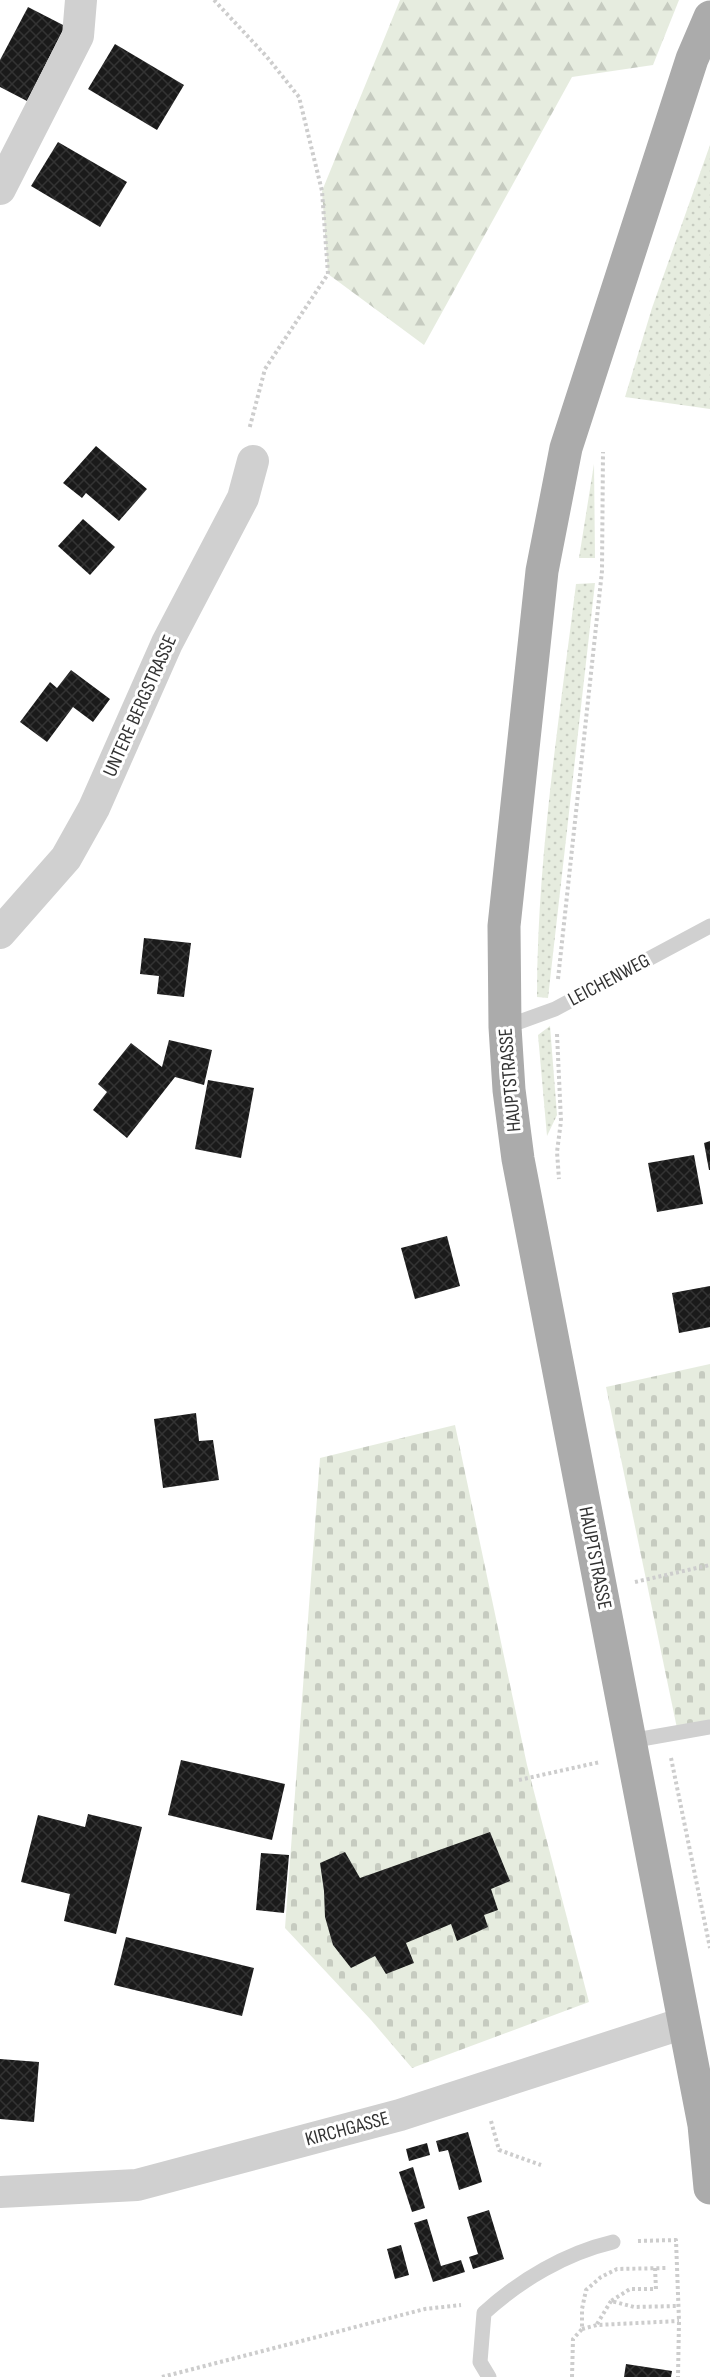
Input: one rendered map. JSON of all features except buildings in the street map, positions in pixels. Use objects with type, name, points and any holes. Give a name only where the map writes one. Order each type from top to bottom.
[{"type":"main road","name":"HAUPTSTRASSE","points":[[710,16],[692,59],[566,448],[542,571],[504,926],[505,1027],[509,1090],[518,1159],[704,2126],[710,2188]]},
{"type":"street","points":[[0,189],[78,36],[81,0]]},
{"type":"street","name":"UNTERE BERGSTRASSE","points":[[0,933],[66,858],[94,808],[167,643],[243,498],[253,461]]},
{"type":"street","name":"KIRCHGASSE","points":[[0,2192],[137,2185],[400,2115],[684,2023]]},
{"type":"lane","name":"LEICHENWEG","points":[[505,1027],[555,1009],[710,926]]},
{"type":"lane","points":[[631,1748],[667,1735],[710,1727]]},
{"type":"lane","points":[[489,2377],[480,2362],[484,2313],[508,2291],[589,2247],[613,2242]]},
{"type":"path","points":[[214,0],[267,57],[299,97],[322,191],[328,274],[265,369],[249,430],[253,461]]},
{"type":"path","points":[[559,1180],[557,1152],[561,1121],[555,1009],[602,572],[602,455],[605,444]]},
{"type":"path","points":[[635,1582],[710,1565]]},
{"type":"path","points":[[633,1571],[638,1593]]},
{"type":"path","points":[[667,1735],[710,1948]]},
{"type":"path","points":[[519,1780],[631,1748]]},
{"type":"path","points":[[481,2089],[499,2150],[541,2165]]},
{"type":"path","points":[[613,2242],[676,2240],[679,2321],[678,2377]]},
{"type":"path","points":[[597,2325],[611,2301],[630,2289],[656,2289],[655,2268]]},
{"type":"path","points":[[582,2329],[582,2309],[586,2290],[601,2277],[617,2270],[666,2268]]},
{"type":"path","points":[[611,2301],[634,2307],[678,2306]]},
{"type":"path","points":[[162,2377],[425,2309],[461,2305],[484,2313]]},
{"type":"path","points":[[572,2377],[573,2339],[582,2329],[597,2325],[679,2321]]},
{"type":"green space","points":[[400,0],[679,0],[653,65],[572,77],[424,345],[328,274],[322,191]]},
{"type":"green space","points":[[710,145],[710,409],[625,397],[652,308]]},
{"type":"green space","points":[[594,464],[595,558],[579,558]]},
{"type":"green space","points":[[595,583],[548,998],[537,997],[545,842],[576,584]]},
{"type":"green space","points":[[550,1026],[557,1115],[547,1136],[538,1035]]},
{"type":"green space","points":[[710,1364],[710,1732],[678,1733],[606,1387]]},
{"type":"green space","points":[[455,1425],[527,1765],[589,2002],[412,2068],[371,2020],[285,1928],[320,1458]]}]
